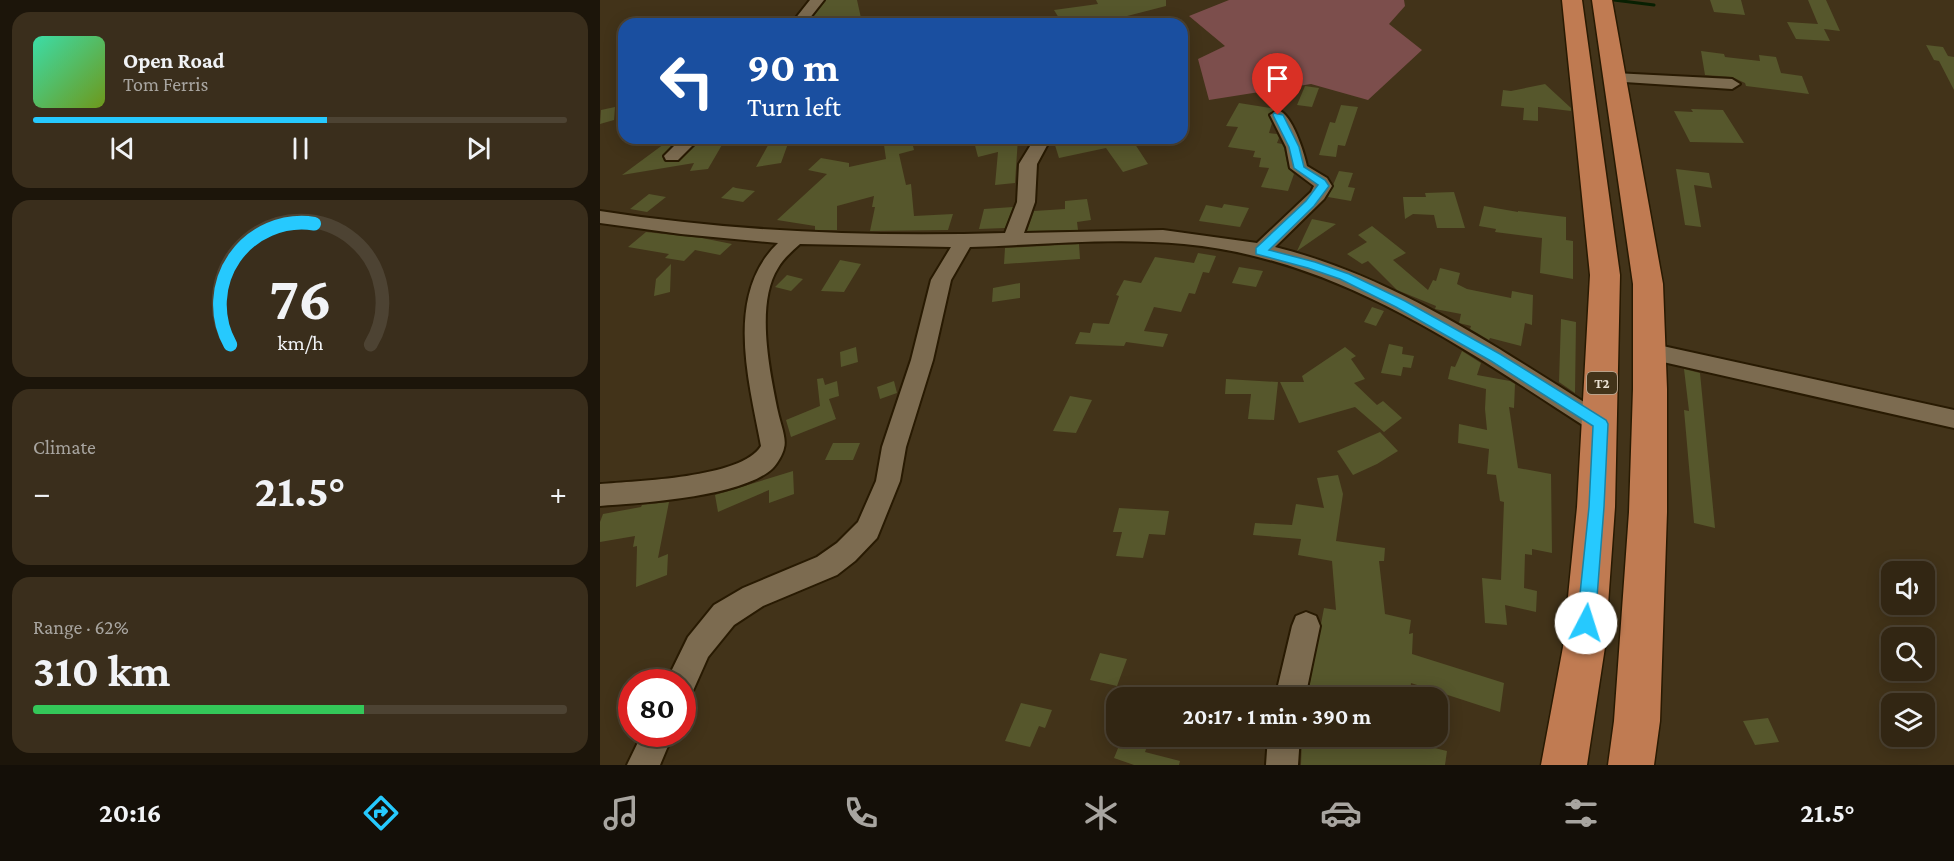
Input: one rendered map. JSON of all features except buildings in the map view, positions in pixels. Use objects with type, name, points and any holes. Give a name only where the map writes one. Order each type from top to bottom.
[{"type":"highway","name":"T2","points":[[1564,765],[1584,647],[1596,507],[1605,275],[1572,0]]},
{"type":"highway","points":[[1602,0],[1648,284],[1648,512],[1636,722],[1631,765]]},
{"type":"street","points":[[803,18],[817,0]]},
{"type":"street","points":[[1614,78],[1732,84]]},
{"type":"street","points":[[1260,251],[1310,203],[1323,186],[1321,182],[1299,168],[1294,147],[1278,115]]},
{"type":"street","points":[[672,156],[685,144]]},
{"type":"street","points":[[1013,238],[1026,202],[1028,164],[1040,144]]},
{"type":"street","points":[[600,217],[795,238],[965,239],[1163,236],[1199,238],[1311,264],[1344,276],[1391,299],[1486,352],[1600,424]]},
{"type":"street","points":[[600,495],[723,480],[755,470],[767,462],[773,447],[761,387],[757,348],[761,284],[766,269],[795,238]]},
{"type":"street","points":[[687,669],[698,647],[724,615],[753,597],[827,566],[846,552],[868,530],[888,481],[894,447],[922,360],[941,280],[965,239]]},
{"type":"street","points":[[1649,351],[1954,420]]},
{"type":"street","points":[[1292,687],[1306,626]]},
{"type":"street","points":[[643,765],[652,747]]},
{"type":"street","points":[[1282,765],[1283,747]]},
{"type":"shaded area","points":[[1229,0],[1404,0],[1405,6],[1389,24],[1422,50],[1368,100],[1311,84],[1209,100],[1198,59],[1225,46],[1189,16]]},
{"type":"waterway","points":[[1614,0],[1654,5]]},
{"type":"route","points":[[1278,115],[1289,134],[1299,168],[1316,178],[1323,186],[1318,195],[1260,251],[1311,264],[1344,276],[1400,304],[1496,357],[1600,424],[1596,507],[1586,623]]}]
